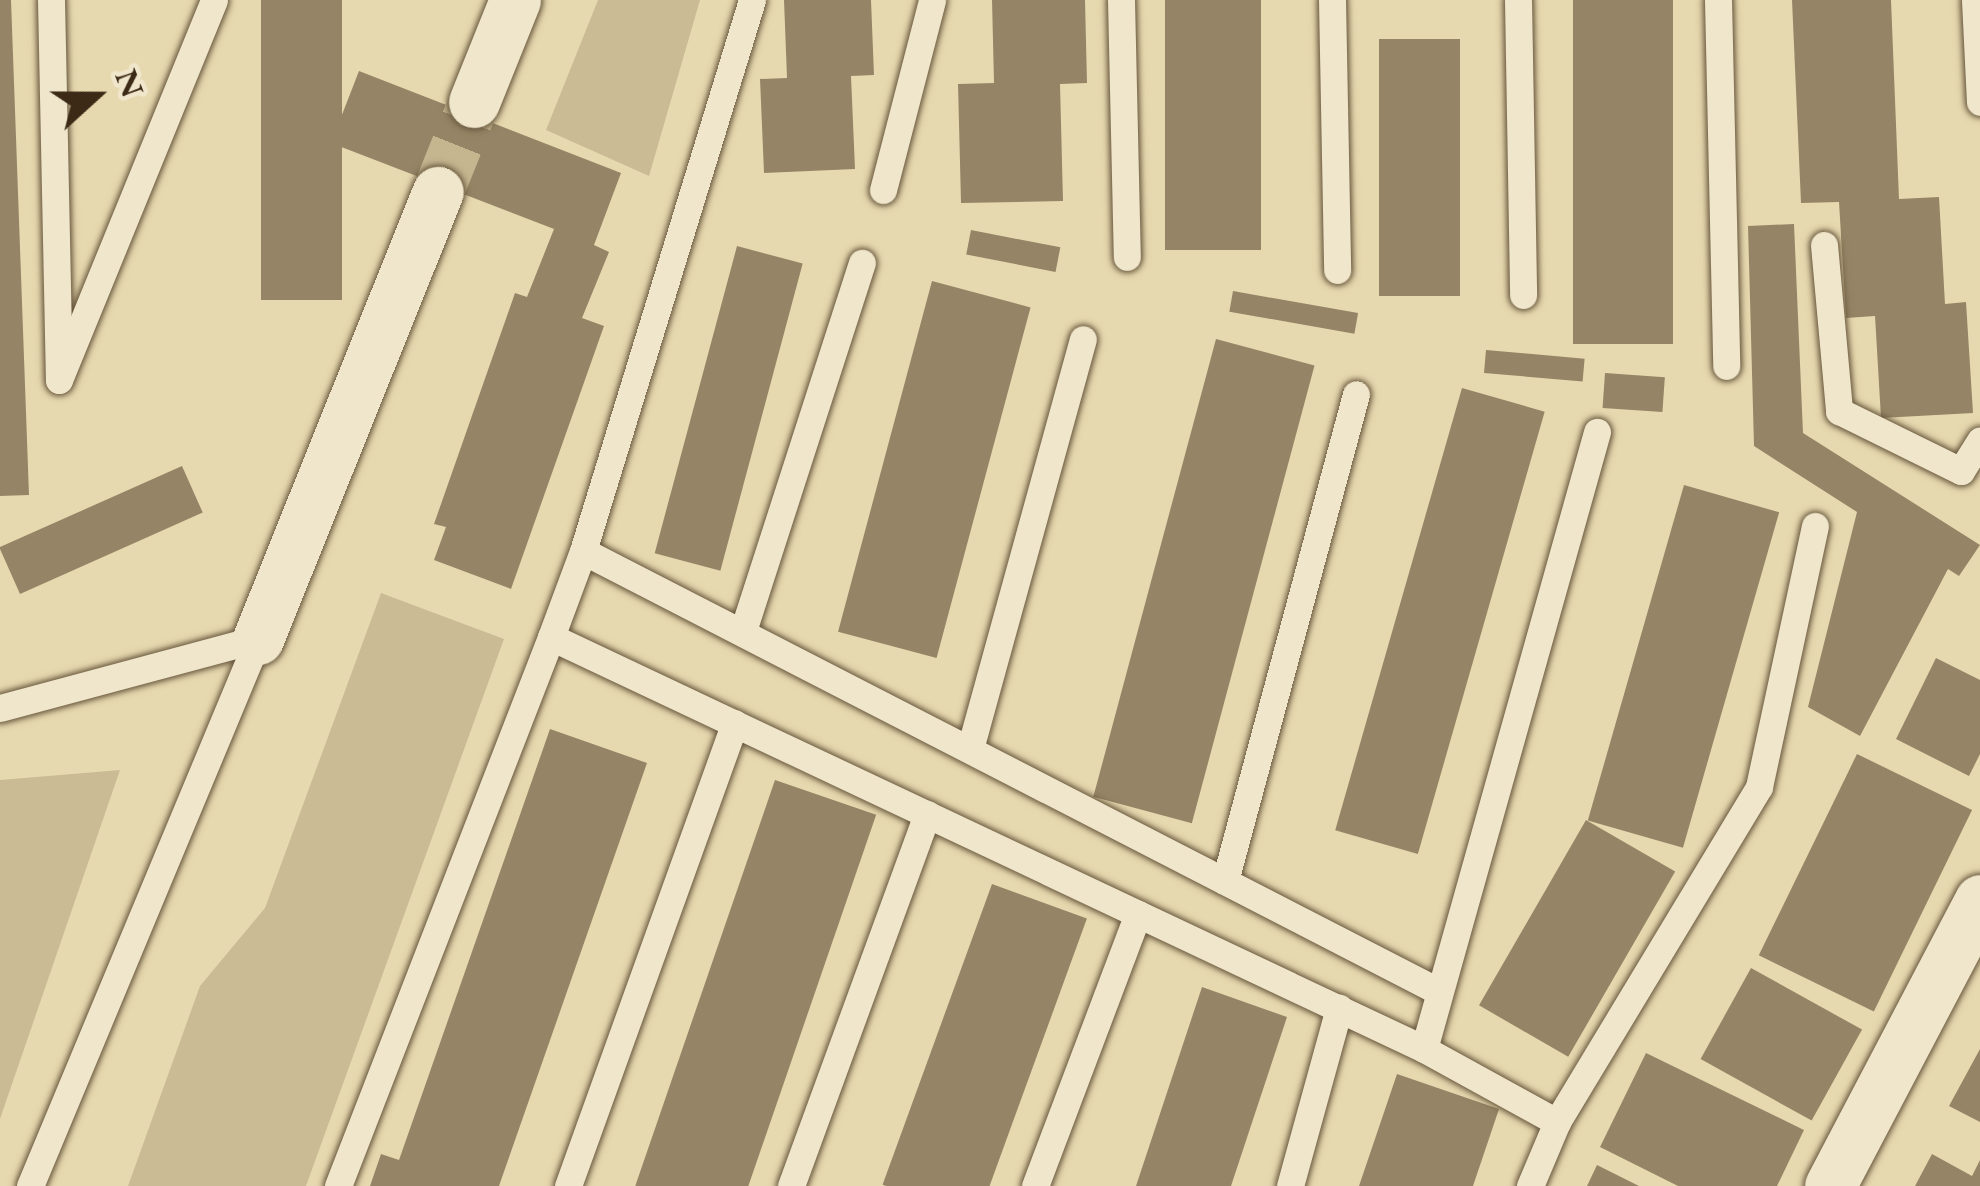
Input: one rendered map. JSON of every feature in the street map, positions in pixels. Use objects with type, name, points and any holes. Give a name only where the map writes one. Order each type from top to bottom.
[{"type":"street","points":[[474,103],[515,0]]},
{"type":"street","points":[[257,639],[438,192]]},
{"type":"street","points":[[1830,1186],[1980,900]]},
{"type":"lane","points":[[51,0],[59,380],[214,0]]},
{"type":"lane","points":[[338,1186],[583,551],[752,0]]},
{"type":"lane","points":[[883,190],[932,0]]},
{"type":"lane","points":[[1121,0],[1127,257]]},
{"type":"lane","points":[[1332,0],[1337,270]]},
{"type":"lane","points":[[1518,0],[1523,295]]},
{"type":"lane","points":[[1718,0],[1726,366]]},
{"type":"lane","points":[[1975,0],[1980,102]]},
{"type":"lane","points":[[1824,245],[1839,411],[1961,471],[1980,440]]},
{"type":"lane","points":[[743,631],[862,263]]},
{"type":"lane","points":[[970,749],[1083,339]]},
{"type":"lane","points":[[1225,881],[1357,394]]},
{"type":"lane","points":[[1424,1049],[1597,432]]},
{"type":"lane","points":[[1530,1186],[1557,1122],[1759,787],[1816,526]]},
{"type":"lane","points":[[583,551],[1438,991]]},
{"type":"lane","points":[[551,637],[1424,1049],[1557,1122]]},
{"type":"lane","points":[[0,709],[257,639]]},
{"type":"lane","points":[[30,1186],[257,639]]},
{"type":"lane","points":[[568,1186],[735,723]]},
{"type":"lane","points":[[791,1186],[927,814]]},
{"type":"lane","points":[[1035,1186],[1138,914]]},
{"type":"lane","points":[[1290,1186],[1339,1009]]},
{"type":"shaded area","points":[[598,0],[700,0],[649,176],[546,130]]},
{"type":"shaded area","points":[[381,593],[504,639],[306,1186],[128,1186],[200,986],[265,908]]},
{"type":"shaded area","points":[[120,770],[0,1119],[0,780]]},
{"type":"building","points":[[0,0],[11,0],[29,495],[0,496]]},
{"type":"building","points":[[261,0],[342,0],[342,300],[261,300]]},
{"type":"building","points":[[784,0],[871,0],[874,75],[851,76],[855,169],[764,173],[760,79],[787,78]]},
{"type":"building","points":[[992,0],[1085,0],[1087,83],[1060,84],[1063,201],[961,203],[958,84],[994,83]]},
{"type":"building","points":[[1165,0],[1261,0],[1261,250],[1165,250]]},
{"type":"building","points":[[1573,0],[1673,0],[1673,344],[1573,344]]},
{"type":"building","points":[[1792,0],[1891,0],[1899,199],[1939,197],[1945,304],[1966,302],[1973,413],[1881,418],[1875,316],[1846,318],[1839,202],[1801,203]]},
{"type":"building","points":[[1379,39],[1460,39],[1460,296],[1379,296]]},
{"type":"building","points":[[359,71],[621,173],[594,245],[609,252],[582,318],[604,326],[511,589],[434,560],[446,527],[434,524],[515,293],[527,297],[554,229],[331,143]]},
{"type":"building","points":[[1794,224],[1803,433],[1980,545],[1959,576],[1948,569],[1860,736],[1808,707],[1857,512],[1754,446],[1748,226]]},
{"type":"building","points":[[971,230],[1060,247],[1056,272],[966,255]]},
{"type":"building","points":[[737,246],[803,264],[720,571],[655,553]]},
{"type":"building","points":[[932,281],[1031,307],[937,658],[838,632]]},
{"type":"building","points":[[1233,291],[1358,313],[1354,334],[1229,312]]},
{"type":"building","points":[[1216,339],[1315,365],[1192,823],[1093,797]]},
{"type":"building","points":[[1486,350],[1585,359],[1583,382],[1484,373]]},
{"type":"building","points":[[1605,373],[1665,377],[1662,412],[1603,408]]},
{"type":"building","points":[[1462,388],[1545,412],[1418,854],[1335,830]]},
{"type":"building","points":[[182,466],[203,513],[20,594],[0,547]]},
{"type":"building","points":[[1684,485],[1779,512],[1683,848],[1588,820]]},
{"type":"building","points":[[1936,658],[1980,680],[1980,754],[1969,776],[1896,739]]},
{"type":"building","points":[[550,729],[647,763],[499,1186],[370,1186],[381,1154],[399,1160]]},
{"type":"building","points":[[1857,754],[1972,810],[1874,1011],[1759,955]]},
{"type":"building","points":[[775,780],[876,815],[748,1186],[635,1186]]},
{"type":"building","points":[[1586,820],[1675,872],[1568,1057],[1479,1005]]},
{"type":"building","points":[[992,884],[1087,919],[990,1186],[883,1185]]},
{"type":"building","points":[[1751,968],[1862,1030],[1812,1121],[1701,1059]]},
{"type":"building","points":[[1202,987],[1287,1017],[1231,1186],[1136,1186]]},
{"type":"building","points":[[1980,1049],[1980,1122],[1949,1106]]},
{"type":"building","points":[[1646,1053],[1804,1130],[1777,1186],[1678,1186],[1600,1147]]},
{"type":"building","points":[[1397,1074],[1499,1109],[1473,1186],[1359,1186]]},
{"type":"building","points":[[1932,1154],[1972,1176],[1980,1160],[1980,1186],[1915,1186]]},
{"type":"building","points":[[1597,1165],[1639,1186],[1587,1186]]},
{"type":"tunnel","points":[[438,192],[474,102]]}]
